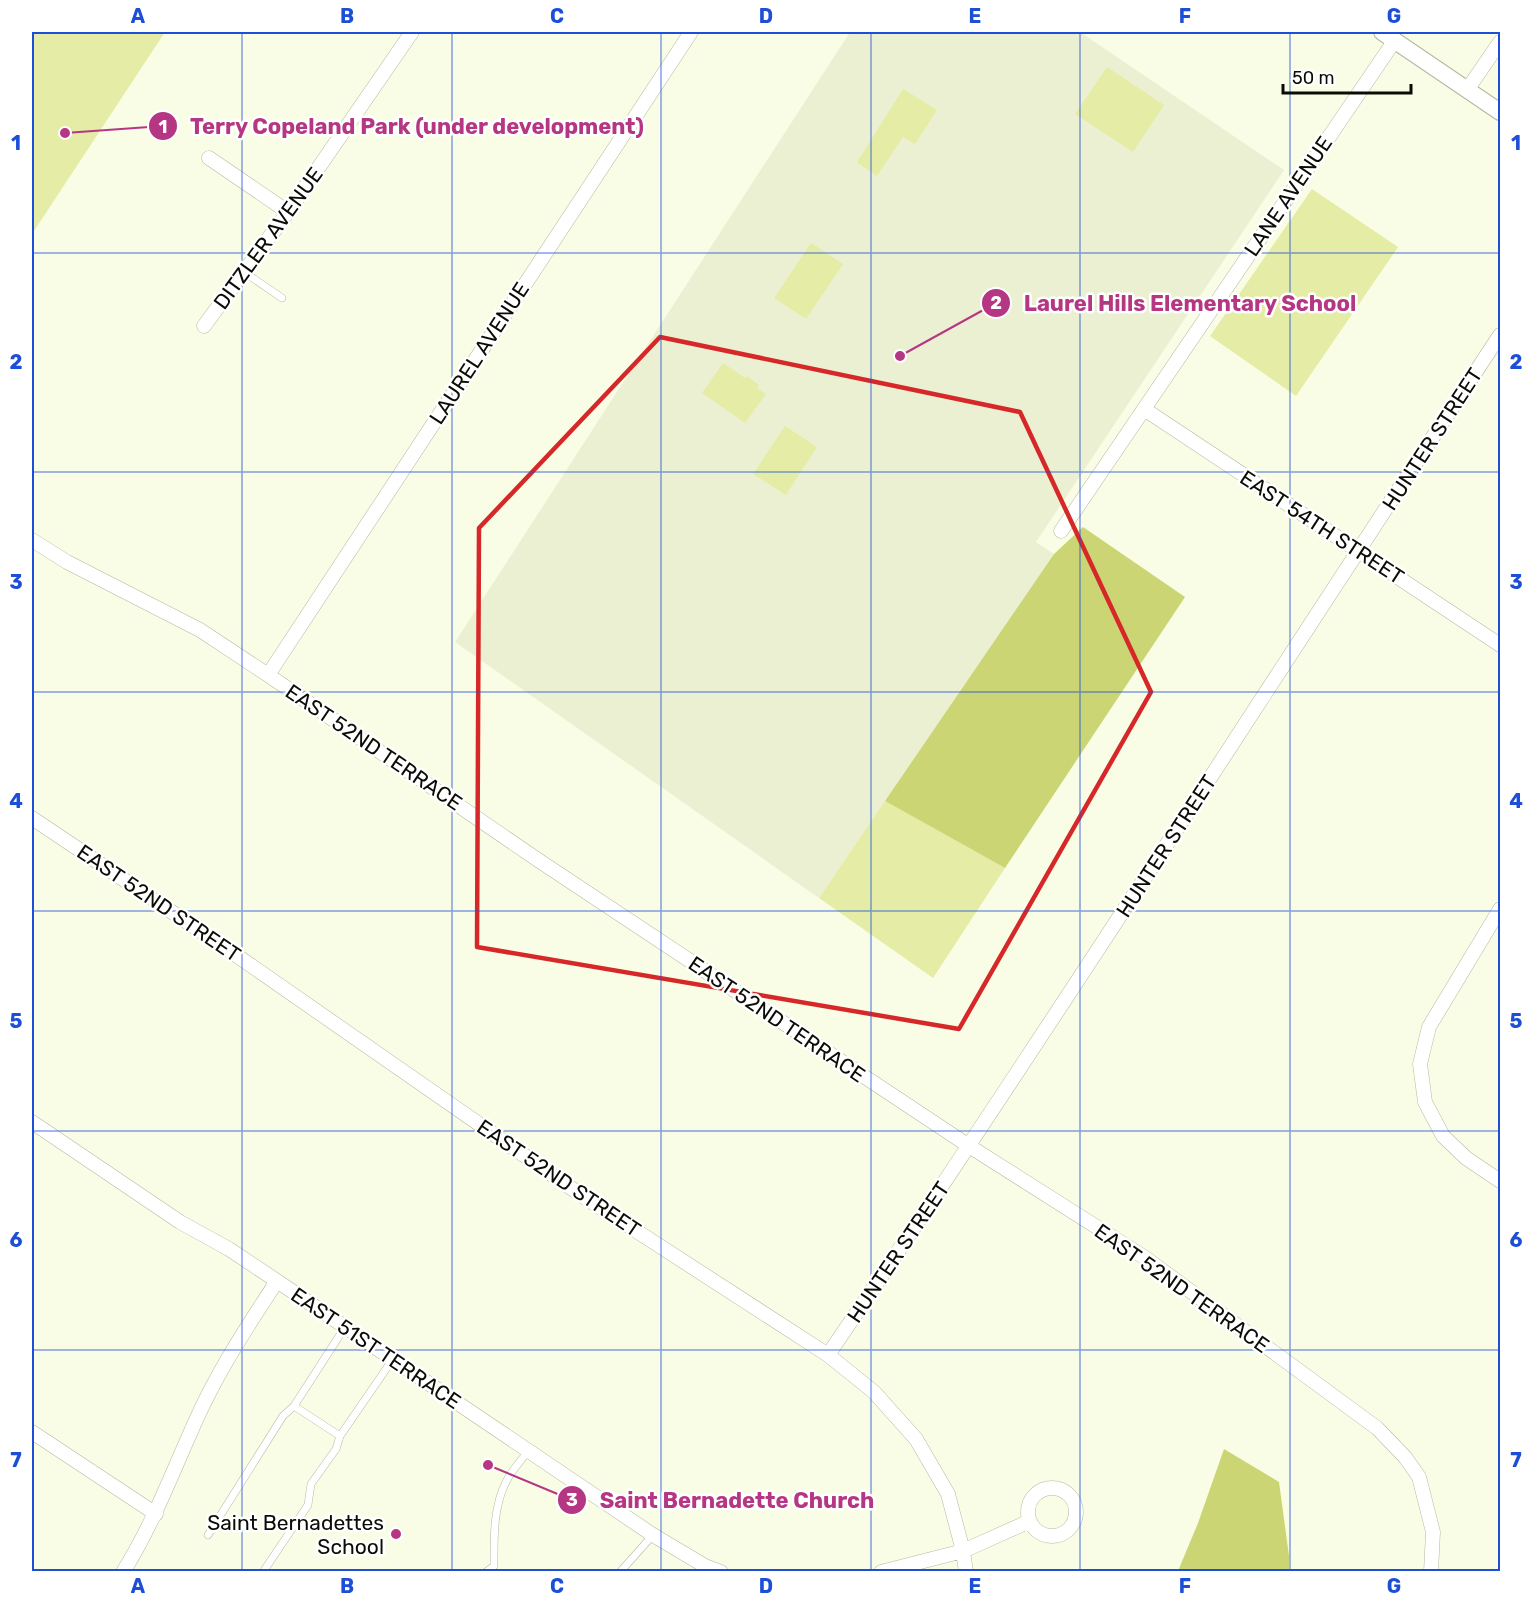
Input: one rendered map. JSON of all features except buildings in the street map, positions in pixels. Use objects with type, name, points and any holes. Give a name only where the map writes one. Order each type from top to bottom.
[{"type":"street","name":"DITZLER AVENUE","points":[[204,326],[288,212],[412,32]]},
{"type":"street","name":"LAUREL AVENUE","points":[[268,675],[691,32]]},
{"type":"street","points":[[1388,36],[1500,112]]},
{"type":"street","name":"LANE AVENUE","points":[[1061,531],[1144,410],[1388,36]]},
{"type":"street","points":[[1467,90],[1500,42]]},
{"type":"street","points":[[209,158],[288,212]]},
{"type":"street","name":"HUNTER STREET","points":[[828,1355],[1105,941],[1500,335]]},
{"type":"street","name":"EAST 54TH STREET","points":[[1144,410],[1500,645]]},
{"type":"street","name":"EAST 52ND TERRACE","points":[[32,540],[67,562],[200,630],[538,860],[969,1146],[1144,1257],[1377,1428],[1405,1457],[1419,1477],[1433,1532],[1431,1572]]},
{"type":"street","name":"EAST 52ND STREET","points":[[32,818],[233,953],[584,1197],[828,1355],[874,1392],[916,1439],[948,1494],[966,1572]]},
{"type":"street","points":[[1500,909],[1429,1027],[1420,1064],[1425,1102],[1443,1136],[1466,1158],[1500,1181]]},
{"type":"street","name":"EAST 51ST TERRACE","points":[[32,1122],[180,1222],[277,1281],[653,1535],[705,1566],[721,1572]]},
{"type":"street","points":[[123,1572],[156,1514],[204,1403],[231,1352],[277,1281]]},
{"type":"street","points":[[32,1432],[156,1514]]},
{"type":"street","points":[[881,1572],[963,1551],[1030,1521]]},
{"type":"lane","points":[[244,272],[282,298]]},
{"type":"lane","points":[[208,1535],[283,1416],[294,1406],[345,1327]]},
{"type":"lane","points":[[263,1572],[308,1505],[311,1484],[336,1449],[340,1436],[393,1359]]},
{"type":"lane","points":[[294,1406],[340,1436]]},
{"type":"lane","points":[[494,1566],[494,1534],[498,1503],[506,1481],[528,1450]]},
{"type":"lane","points":[[620,1572],[653,1535]]},
{"type":"lane","points":[[486,1572],[494,1566]]},
{"type":"lane","points":[[494,1566],[502,1572]]},
{"type":"highlighted area","points":[[660,337],[1020,412],[1151,692],[959,1029],[477,947],[479,528]]},
{"type":"shaded area","points":[[850,32],[1080,32],[1284,170],[1036,542],[1054,554],[819,898],[455,642]]},
{"type":"green space","points":[[32,32],[165,32],[32,234]]},
{"type":"green space","points":[[1107,67],[1164,105],[1133,152],[1075,114]]},
{"type":"green space","points":[[903,89],[937,110],[915,144],[903,137],[877,176],[857,162]]},
{"type":"green space","points":[[1312,189],[1398,247],[1296,396],[1210,336]]},
{"type":"green space","points":[[811,243],[843,264],[806,319],[774,298]]},
{"type":"green space","points":[[723,363],[745,378],[747,376],[759,385],[757,388],[766,394],[745,423],[702,393]]},
{"type":"green space","points":[[785,426],[817,447],[786,495],[753,474]]},
{"type":"green space","points":[[1083,527],[1185,597],[1005,868],[885,801],[1054,554]]},
{"type":"green space","points":[[885,801],[1005,868],[933,978],[819,898]]},
{"type":"green space","points":[[1224,1449],[1279,1482],[1289,1571],[1178,1571]]},
{"type":"place","name":"Terry Copeland Park (under development)","points":[[65,133]]},
{"type":"place","name":"Laurel Hills Elementary School","points":[[900,356]]},
{"type":"place","name":"Saint Bernadette Church","points":[[488,1465]]},
{"type":"place","name":"Saint Bernadettes School","points":[[396,1534]]}]
